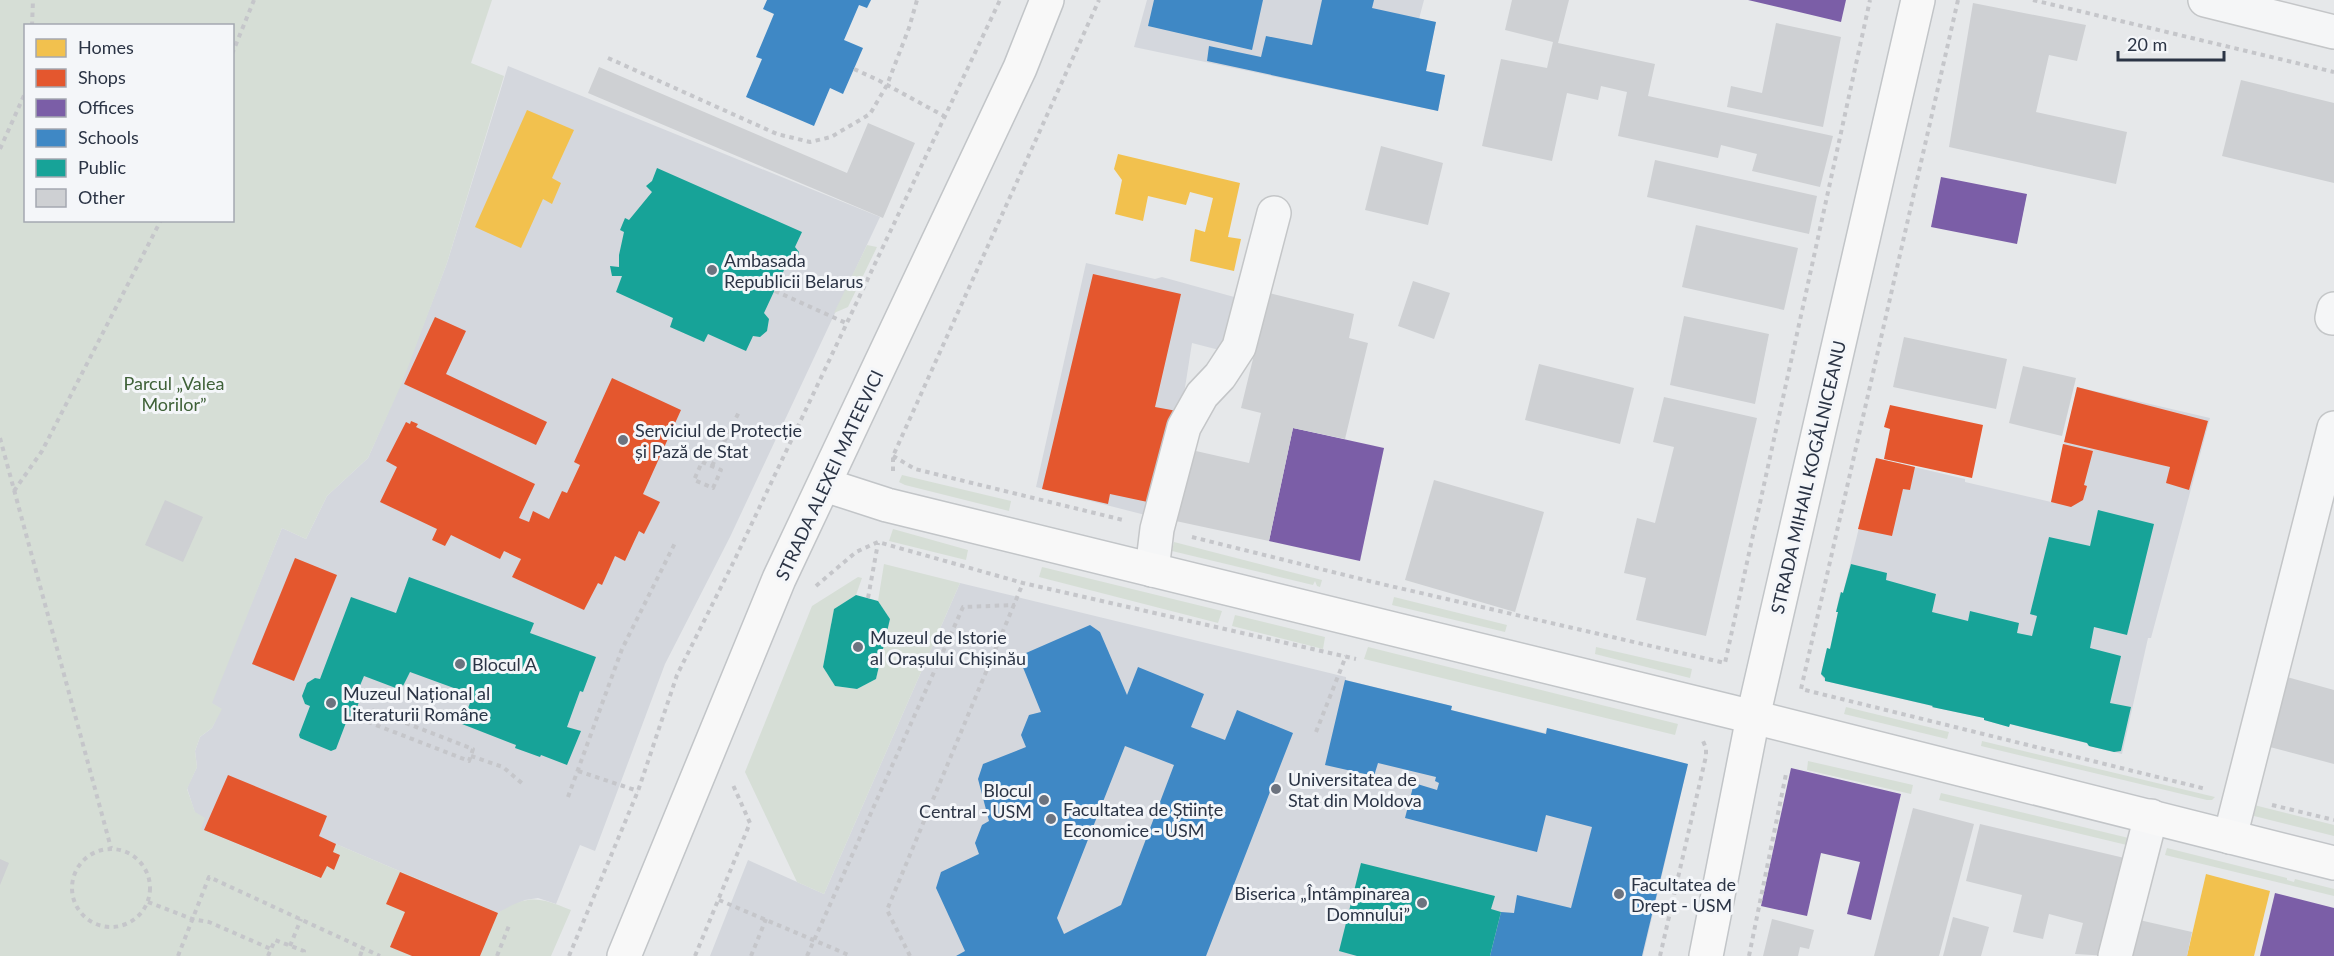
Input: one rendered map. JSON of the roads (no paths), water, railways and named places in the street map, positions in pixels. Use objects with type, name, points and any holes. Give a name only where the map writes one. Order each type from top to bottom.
[{"type":"main road","name":"STRADA ALEXEI MATEEVICI","points":[[624,956],[779,579],[1020,68],[1047,0]]},
{"type":"main road","name":"STRADA MIHAIL KOGĂLNICEANU","points":[[1706,956],[1753,717],[1918,0]]},
{"type":"main road","points":[[825,485],[886,505],[1753,717],[2334,863]]},
{"type":"street","points":[[2205,0],[2334,32]]},
{"type":"street","points":[[1152,570],[1157,529],[1184,427],[1202,395],[1220,376],[1239,347],[1274,213]]},
{"type":"street","points":[[2230,837],[2239,797],[2323,511],[2334,428]]},
{"type":"street","points":[[2115,956],[2151,816]]},
{"type":"place","name":"Ambasada Republicii Belarus","points":[[712,270]]},
{"type":"place","name":"Serviciul de Protecție și Pază de Stat","points":[[623,440]]},
{"type":"place","name":"Muzeul de Istorie al Orașului Chișinău","points":[[858,647]]},
{"type":"place","name":"Blocul A","points":[[460,664]]},
{"type":"place","name":"Muzeul Național al Literaturii Române","points":[[331,703]]},
{"type":"place","name":"Universitatea de Stat din Moldova","points":[[1276,789]]},
{"type":"place","name":"Blocul Central - USM","points":[[1044,800]]},
{"type":"place","name":"Facultatea de Științe Economice - USM","points":[[1051,819]]},
{"type":"place","name":"Facultatea de Drept - USM","points":[[1619,894]]},
{"type":"place","name":"Biserica „Întâmpinarea Domnului”","points":[[1422,903]]},
{"type":"park label","name":"Parcul „Valea Morilor”","points":[[174,394]]}]
